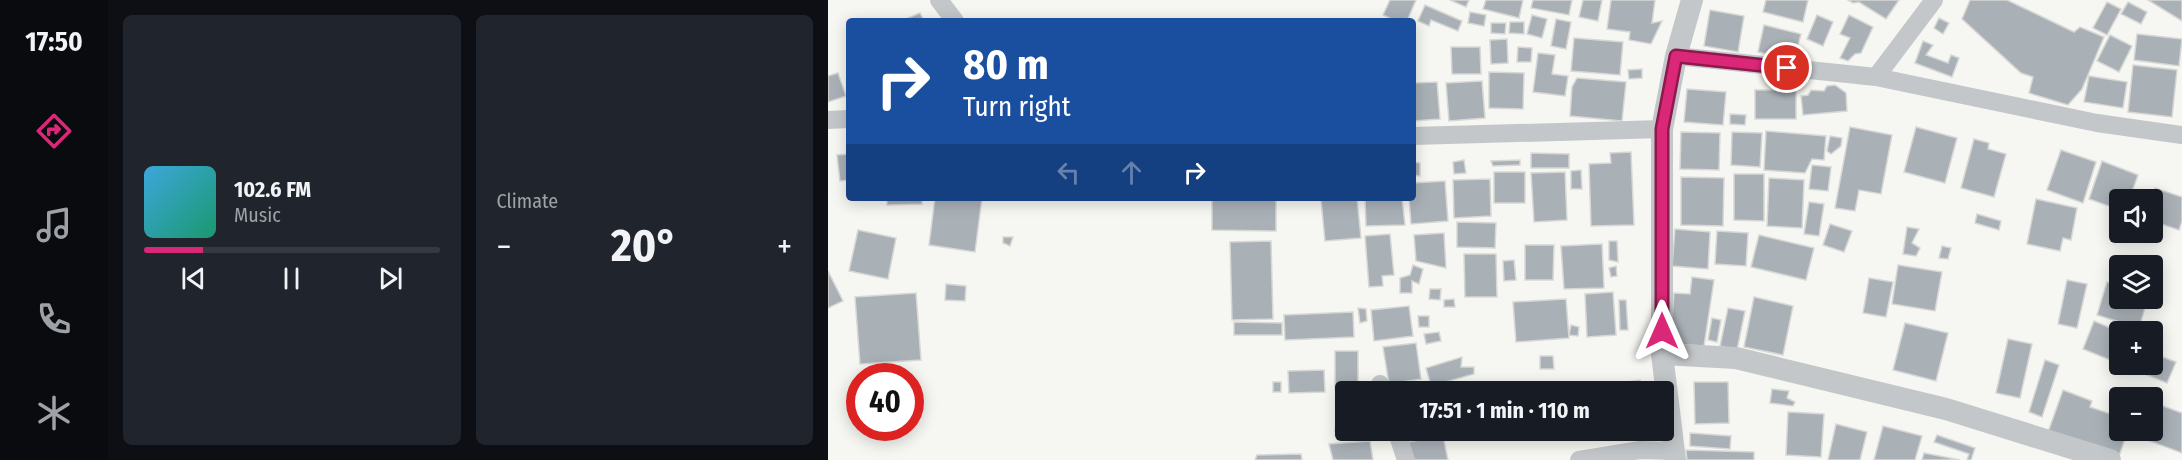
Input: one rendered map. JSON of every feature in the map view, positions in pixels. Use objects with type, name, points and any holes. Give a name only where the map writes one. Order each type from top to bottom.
[{"type":"street","points":[[939,0],[953,18]]},
{"type":"street","points":[[1579,460],[1640,450],[1675,456],[1662,354],[1662,129],[1676,56],[1692,0]]},
{"type":"street","points":[[1876,77],[1934,0]]},
{"type":"street","points":[[1676,56],[1876,77],[2097,123],[2182,135]]},
{"type":"street","points":[[828,120],[846,119]]},
{"type":"street","points":[[1416,136],[1662,129]]},
{"type":"street","points":[[1662,354],[1736,358],[1946,409],[2110,460]]},
{"type":"street","points":[[1400,441],[1406,460]]},
{"type":"building","points":[[1390,0],[1416,0],[1408,18],[1390,18],[1383,15]]},
{"type":"building","points":[[1450,0],[1469,0],[1466,7]]},
{"type":"building","points":[[1486,0],[1523,0],[1519,18],[1483,9]]},
{"type":"building","points":[[1533,0],[1572,0],[1569,15],[1531,8]]},
{"type":"building","points":[[1583,0],[1602,0],[1598,21],[1579,17]]},
{"type":"building","points":[[1611,0],[1655,0],[1652,23],[1662,21],[1651,44],[1629,40],[1630,32],[1607,29]]},
{"type":"building","points":[[1766,0],[1808,0],[1803,22],[1763,12]]},
{"type":"building","points":[[1848,0],[1899,0],[1886,19],[1859,2],[1853,3]]},
{"type":"building","points":[[1970,0],[2007,0],[2074,32],[2080,27],[2104,37],[2082,89],[2068,105],[2029,93],[2033,77],[2021,73],[1962,19]]},
{"type":"building","points":[[2148,0],[2182,0],[2182,21]]},
{"type":"building","points":[[2107,2],[2121,9],[2107,35],[2093,28]]},
{"type":"building","points":[[2128,2],[2147,12],[2141,24],[2121,14]]},
{"type":"building","points":[[1425,5],[1462,21],[1458,31],[1431,20],[1429,26],[1418,21]]},
{"type":"building","points":[[1710,10],[1744,16],[1738,52],[1704,46]]},
{"type":"building","points":[[1470,12],[1486,15],[1484,26],[1468,23]]},
{"type":"building","points":[[920,13],[922,18],[908,18]]},
{"type":"building","points":[[1532,15],[1547,19],[1542,38],[1527,34]]},
{"type":"building","points":[[1817,15],[1833,22],[1823,46],[1807,39]]},
{"type":"building","points":[[1849,15],[1873,27],[1861,53],[1855,54],[1848,61],[1840,58],[1850,38],[1840,34]]},
{"type":"building","points":[[1939,18],[1949,23],[1943,34],[1934,28]]},
{"type":"building","points":[[1556,19],[1571,22],[1566,49],[1551,46]]},
{"type":"building","points":[[1510,22],[1524,22],[1524,34],[1509,33]]},
{"type":"building","points":[[1491,23],[1506,23],[1505,34],[1491,33]]},
{"type":"building","points":[[1764,25],[1801,34],[1794,60],[1758,52]]},
{"type":"building","points":[[2137,34],[2182,39],[2179,66],[2134,60]]},
{"type":"building","points":[[2110,35],[2132,46],[2119,72],[2097,61]]},
{"type":"building","points":[[1574,38],[1623,42],[1620,75],[1571,71]]},
{"type":"building","points":[[1507,39],[1508,63],[1491,64],[1490,40]]},
{"type":"building","points":[[1923,41],[1933,45],[1926,55],[1948,63],[1951,55],[1959,58],[1952,77],[1915,63]]},
{"type":"building","points":[[1451,47],[1480,47],[1481,74],[1452,74]]},
{"type":"building","points":[[1518,47],[1532,48],[1531,62],[1517,62]]},
{"type":"building","points":[[1538,53],[1555,55],[1552,74],[1568,76],[1565,96],[1533,92]]},
{"type":"building","points":[[2133,65],[2177,70],[2172,117],[2128,112]]},
{"type":"building","points":[[1642,69],[1642,78],[1629,79],[1628,70]]},
{"type":"building","points":[[1489,72],[1524,73],[1523,109],[1489,108]]},
{"type":"building","points":[[838,73],[846,96],[828,102],[828,76]]},
{"type":"building","points":[[2089,76],[2127,82],[2123,108],[2084,102]]},
{"type":"building","points":[[1577,78],[1626,82],[1622,121],[1570,116],[1572,87]]},
{"type":"building","points":[[1482,81],[1485,118],[1449,121],[1446,83]]},
{"type":"building","points":[[1437,82],[1440,119],[1416,121],[1416,83]]},
{"type":"building","points":[[1835,85],[1846,93],[1847,111],[1803,115],[1801,96],[1808,95],[1811,90],[1824,91],[1827,86]]},
{"type":"building","points":[[1687,89],[1726,92],[1723,125],[1684,122]]},
{"type":"building","points":[[1755,90],[1796,90],[1796,119],[1755,119]]},
{"type":"building","points":[[1730,114],[1746,115],[1745,125],[1730,124]]},
{"type":"building","points":[[1850,127],[1892,135],[1881,194],[1859,190],[1855,211],[1835,208]]},
{"type":"building","points":[[1916,127],[1957,138],[1945,183],[1904,172]]},
{"type":"building","points":[[1766,131],[1826,136],[1824,160],[1812,159],[1805,173],[1764,170]]},
{"type":"building","points":[[1681,132],[1720,133],[1719,170],[1680,169]]},
{"type":"building","points":[[1732,132],[1762,133],[1760,167],[1731,165]]},
{"type":"building","points":[[1830,136],[1842,138],[1841,146],[1831,154],[1827,151]]},
{"type":"building","points":[[1974,139],[1989,143],[1988,149],[2006,154],[1994,197],[1961,188]]},
{"type":"building","points":[[2061,150],[2096,162],[2083,203],[2047,190]]},
{"type":"building","points":[[1631,152],[1634,225],[1591,226],[1589,164],[1611,163],[1610,153]]},
{"type":"building","points":[[1531,153],[1569,154],[1569,168],[1531,168]]},
{"type":"building","points":[[846,154],[846,180],[840,181],[837,155]]},
{"type":"building","points":[[1464,160],[1466,173],[1454,174],[1453,162]]},
{"type":"building","points":[[1520,160],[1520,165],[1493,166],[1491,161]]},
{"type":"building","points":[[2102,161],[2138,175],[2133,189],[2109,189],[2109,206],[2089,199]]},
{"type":"building","points":[[1416,162],[1420,163],[1420,176],[1416,175]]},
{"type":"building","points":[[1812,165],[1831,167],[1828,191],[1809,189]]},
{"type":"building","points":[[1581,170],[1582,189],[1571,189],[1571,171]]},
{"type":"building","points":[[1494,172],[1525,172],[1525,203],[1494,203]]},
{"type":"building","points":[[1565,172],[1567,220],[1534,222],[1531,173]]},
{"type":"building","points":[[1734,174],[1764,174],[1764,221],[1734,220]]},
{"type":"building","points":[[1681,177],[1724,178],[1723,226],[1681,225]]},
{"type":"building","points":[[1769,178],[1804,180],[1802,228],[1767,226]]},
{"type":"building","points":[[1490,179],[1491,216],[1454,218],[1453,180]]},
{"type":"building","points":[[1445,181],[1448,221],[1411,224],[1409,201],[1416,201],[1416,183]]},
{"type":"building","points":[[2163,191],[2182,197],[2182,221],[2179,230],[2163,225]]},
{"type":"building","points":[[2036,199],[2077,208],[2071,240],[2063,238],[2060,251],[2027,244]]},
{"type":"building","points":[[887,201],[922,201],[922,204],[887,205]]},
{"type":"building","points":[[935,201],[982,201],[975,252],[929,245]]},
{"type":"building","points":[[1212,201],[1276,201],[1276,231],[1212,230]]},
{"type":"building","points":[[1321,201],[1357,201],[1361,238],[1325,241]]},
{"type":"building","points":[[1365,201],[1402,201],[1405,225],[1366,226]]},
{"type":"building","points":[[1809,202],[1824,204],[1819,236],[1804,234]]},
{"type":"building","points":[[1977,214],[2001,221],[1999,230],[1975,223]]},
{"type":"building","points":[[1457,222],[1496,223],[1495,248],[1457,247]]},
{"type":"building","points":[[1830,224],[1852,231],[1844,252],[1823,245]]},
{"type":"building","points":[[1907,227],[1919,229],[1912,243],[1920,248],[1916,256],[1903,254]]},
{"type":"building","points":[[1675,229],[1710,232],[1708,269],[1672,266]]},
{"type":"building","points":[[858,230],[896,238],[888,279],[849,271]]},
{"type":"building","points":[[1717,231],[1748,233],[1746,266],[1715,264]]},
{"type":"building","points":[[1444,233],[1446,268],[1416,261],[1414,235]]},
{"type":"building","points":[[1390,234],[1394,275],[1382,276],[1383,286],[1369,287],[1365,236]]},
{"type":"building","points":[[1759,235],[1814,248],[1806,280],[1751,267]]},
{"type":"building","points":[[1003,237],[1013,237],[1010,246],[1003,243]]},
{"type":"building","points":[[1271,241],[1273,319],[1232,320],[1230,242]]},
{"type":"building","points":[[1609,241],[1617,241],[1618,262],[1609,260]]},
{"type":"building","points":[[1602,244],[1604,288],[1564,289],[1561,246]]},
{"type":"building","points":[[1525,245],[1554,245],[1553,280],[1525,280]]},
{"type":"building","points":[[1942,246],[1951,248],[1948,259],[1939,258]]},
{"type":"building","points":[[1464,254],[1496,254],[1497,297],[1465,297]]},
{"type":"building","points":[[1514,260],[1516,280],[1504,281],[1503,261]]},
{"type":"building","points":[[1413,265],[1423,269],[1419,284],[1412,281],[1412,293],[1400,293],[1400,278],[1410,275]]},
{"type":"building","points":[[1898,265],[1942,272],[1935,311],[1892,304]]},
{"type":"building","points":[[1616,266],[1617,276],[1611,277],[1609,268]]},
{"type":"building","points":[[828,271],[843,301],[828,308]]},
{"type":"building","points":[[1692,277],[1714,280],[1704,346],[1670,344],[1674,293],[1690,294]]},
{"type":"building","points":[[1869,278],[1893,282],[1886,317],[1863,313]]},
{"type":"building","points":[[2067,280],[2087,284],[2077,328],[2058,324]]},
{"type":"building","points":[[2107,282],[2109,283],[2109,309],[2145,309],[2141,321],[2116,321],[2097,315]]},
{"type":"building","points":[[946,284],[966,286],[965,301],[945,300]]},
{"type":"building","points":[[1430,289],[1441,289],[1440,300],[1429,299]]},
{"type":"building","points":[[1613,292],[1616,335],[1587,337],[1585,294]]},
{"type":"building","points":[[916,293],[921,360],[860,363],[855,297]]},
{"type":"building","points":[[1754,297],[1793,306],[1783,355],[1744,347]]},
{"type":"building","points":[[1454,299],[1455,307],[1444,307],[1444,300]]},
{"type":"building","points":[[1566,299],[1569,338],[1516,342],[1513,302]]},
{"type":"building","points":[[1619,300],[1626,300],[1628,330],[1620,330]]},
{"type":"building","points":[[1409,306],[1413,336],[1374,341],[1371,310]]},
{"type":"building","points":[[1358,308],[1366,309],[1367,321],[1360,323]]},
{"type":"building","points":[[1728,308],[1745,311],[1737,350],[1720,346]]},
{"type":"building","points":[[1353,312],[1354,337],[1285,340],[1284,315]]},
{"type":"building","points":[[1418,316],[1429,316],[1429,327],[1419,327]]},
{"type":"building","points":[[1712,318],[1721,320],[1717,342],[1708,340]]},
{"type":"building","points":[[2094,321],[2109,327],[2109,360],[2083,349]]},
{"type":"building","points":[[1234,322],[1282,323],[1282,335],[1234,335]]},
{"type":"building","points":[[1905,323],[1948,333],[1936,381],[1893,370]]},
{"type":"building","points":[[1571,325],[1579,327],[1578,336],[1569,335]]},
{"type":"building","points":[[1439,332],[1441,341],[1426,344],[1424,334]]},
{"type":"building","points":[[2008,339],[2032,344],[2020,398],[1996,393]]},
{"type":"building","points":[[1416,343],[1421,379],[1389,381],[1383,347]]},
{"type":"building","points":[[1335,351],[1358,351],[1358,381],[1335,381]]},
{"type":"building","points":[[1540,356],[1553,356],[1554,369],[1540,369]]},
{"type":"building","points":[[1462,357],[1461,367],[1474,367],[1474,374],[1449,381],[1430,381],[1426,368]]},
{"type":"building","points":[[2163,357],[2176,362],[2167,383],[2147,375],[2163,375]]},
{"type":"building","points":[[2045,360],[2059,365],[2042,417],[2029,412]]},
{"type":"building","points":[[1324,370],[1325,392],[1289,393],[1288,371]]},
{"type":"building","points":[[1273,382],[1281,382],[1281,392],[1273,392]]},
{"type":"building","points":[[1694,382],[1728,382],[1729,423],[1695,424]]},
{"type":"building","points":[[1772,389],[1789,391],[1787,398],[1795,402],[1793,406],[1770,403]]},
{"type":"building","points":[[2063,390],[2092,401],[2090,407],[2109,413],[2109,441],[2124,441],[2118,459],[2047,435]]},
{"type":"building","points":[[2163,406],[2182,413],[2182,453],[2150,441],[2163,441]]},
{"type":"building","points":[[1788,412],[1824,414],[1821,457],[1786,455]]},
{"type":"building","points":[[1836,424],[1867,432],[1860,460],[1828,460]]},
{"type":"building","points":[[1883,426],[1922,436],[1915,460],[1874,460]]},
{"type":"building","points":[[1690,433],[1731,436],[1730,449],[1690,446]]},
{"type":"building","points":[[1937,435],[1975,448],[1971,460],[1967,460],[1969,454],[1934,442]]},
{"type":"building","points":[[1370,441],[1373,460],[1333,460],[1329,444]]},
{"type":"building","points":[[1444,441],[1448,460],[1412,460],[1408,442]]},
{"type":"building","points":[[1686,450],[1754,452],[1754,460],[1687,460]]},
{"type":"building","points":[[1924,453],[1960,460],[1922,460]]},
{"type":"building","points":[[1301,454],[1302,460],[1255,460],[1257,455]]},
{"type":"route","points":[[1662,331],[1662,129],[1676,56],[1787,68]]}]
